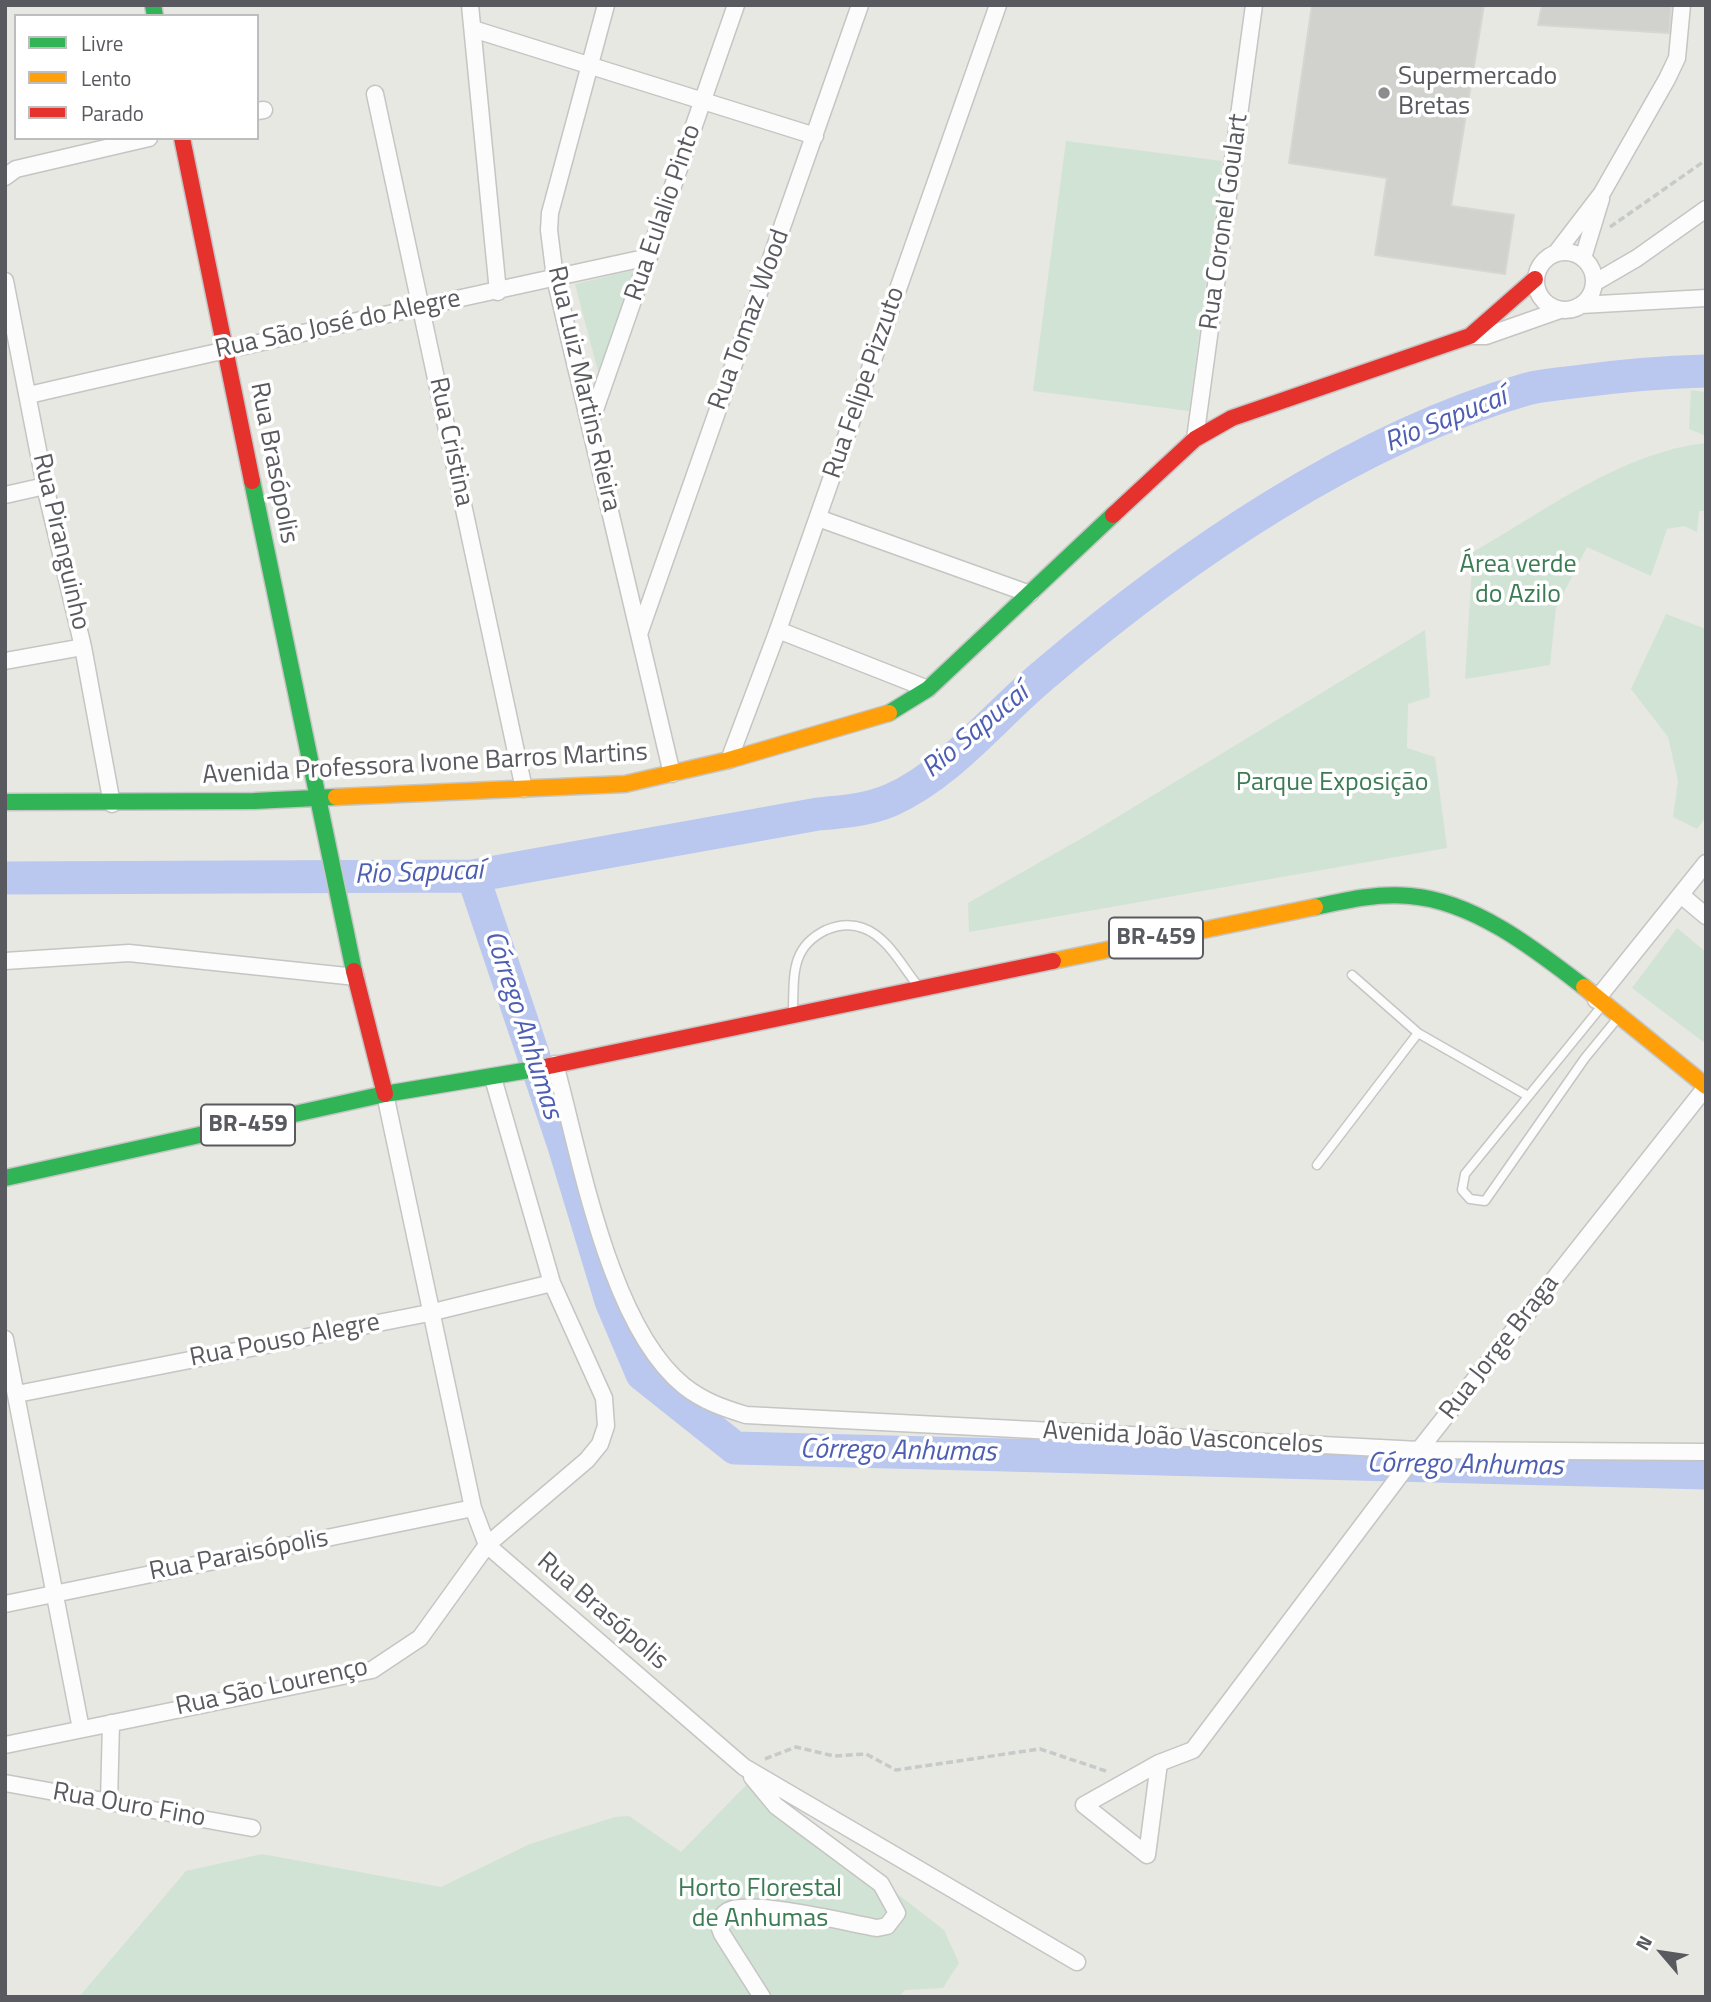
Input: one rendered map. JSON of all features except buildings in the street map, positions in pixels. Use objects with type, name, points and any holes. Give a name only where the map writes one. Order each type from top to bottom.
[{"type":"main road","name":"Rua Brasópolis","points":[[182,140],[290,670],[330,848],[346,937],[385,1094]]},
{"type":"main road","name":"Avenida Professora Ivone Barros Martins","points":[[5,802],[112,804],[254,801],[625,784],[729,760],[874,719],[896,710],[928,689],[1195,439],[1232,418],[1470,336],[1535,279]]},
{"type":"main road","name":"BR-459","points":[[5,1178],[385,1094],[500,1077],[1321,903],[1401,894],[1434,900],[1466,912],[1523,944],[1706,1086]]},
{"type":"street","points":[[470,5],[498,292]]},
{"type":"street","name":"Rua Luiz Martins Rieira","points":[[606,5],[550,213],[548,230],[555,278],[591,421],[672,774]]},
{"type":"street","name":"Rua Eulalio Pinto","points":[[591,421],[736,5]]},
{"type":"street","name":"Rua Tomaz Wood","points":[[639,634],[860,5]]},
{"type":"street","name":"Rua Felipe Pizzuto","points":[[729,760],[778,630],[998,5]]},
{"type":"street","name":"Rua Coronel Goulart","points":[[1195,439],[1254,5]]},
{"type":"street","points":[[1682,5],[1676,58],[1602,193],[1556,253],[1539,267],[1535,279],[1539,296],[1544,302],[1560,310],[1581,305],[1706,299]]},
{"type":"street","points":[[473,29],[816,136]]},
{"type":"street","name":"Rua Cristina","points":[[375,94],[524,789]]},
{"type":"street","points":[[5,177],[16,169],[140,140]]},
{"type":"street","points":[[1583,258],[1602,193]]},
{"type":"street","points":[[1594,283],[1637,258],[1706,209]]},
{"type":"street","points":[[1556,253],[1575,253],[1590,265],[1594,283],[1588,299],[1581,305]]},
{"type":"street","name":"Rua São José do Alegre","points":[[29,395],[421,305],[498,292],[649,257]]},
{"type":"street","name":"Rua Piranguinho","points":[[5,281],[12,345],[29,395],[45,486],[83,647],[112,804]]},
{"type":"street","name":"Avenida Professora Ivone Barros Martins","points":[[1470,336],[1486,336],[1560,310]]},
{"type":"street","points":[[5,495],[45,486]]},
{"type":"street","points":[[818,517],[1030,594]]},
{"type":"street","points":[[778,630],[928,689]]},
{"type":"street","points":[[5,661],[83,647]]},
{"type":"street","points":[[1599,1002],[1706,863]]},
{"type":"street","points":[[1681,895],[1706,916]]},
{"type":"street","points":[[5,961],[129,953],[356,977]]},
{"type":"street","name":"Avenida João Vasconcelos","points":[[550,1066],[605,1250],[634,1320],[658,1358],[682,1385],[711,1405],[746,1415],[1418,1452],[1706,1452]]},
{"type":"street","name":"Rua São Lourenço","points":[[5,1745],[372,1670],[420,1638],[487,1545],[587,1460],[600,1444],[606,1426],[604,1398],[552,1283],[500,1077]]},
{"type":"street","name":"Rua Jorge Braga","points":[[1159,1763],[1147,1855],[1084,1805],[1159,1763],[1193,1751],[1418,1452],[1706,1086]]},
{"type":"street","name":"Rua Brasópolis","points":[[385,1094],[429,1313],[473,1508],[487,1545],[744,1767],[1077,1962]]},
{"type":"street","name":"Rua Pouso Alegre","points":[[17,1394],[429,1313],[552,1283]]},
{"type":"street","points":[[5,1339],[52,1594],[81,1729]]},
{"type":"street","name":"Rua Paraisópolis","points":[[5,1604],[473,1508]]},
{"type":"street","points":[[108,1802],[111,1723]]},
{"type":"street","points":[[744,1767],[776,1806],[881,1884],[897,1913],[887,1926],[877,1928],[757,1909],[730,1909],[721,1915],[718,1923],[722,1934],[762,1997]]},
{"type":"street","name":"Rua Ouro Fino","points":[[5,1783],[252,1828]]},
{"type":"lane","points":[[793,1014],[794,969],[808,939],[838,924],[864,928],[890,948],[919,988]]},
{"type":"lane","points":[[1352,975],[1418,1033],[1528,1096]]},
{"type":"lane","points":[[1599,1002],[1465,1174],[1462,1190],[1470,1199],[1485,1201],[1585,1058],[1618,1017]]},
{"type":"lane","points":[[1317,1165],[1418,1033]]},
{"type":"path","points":[[1590,241],[1706,160]]},
{"type":"path","points":[[744,1767],[796,1747],[834,1755],[866,1754],[896,1770],[1040,1749],[1131,1779]]},
{"type":"green space","points":[[1066,141],[1222,161],[1189,411],[1033,391]]},
{"type":"green space","points":[[638,269],[600,379],[575,284]]},
{"type":"green space","points":[[1691,390],[1706,392],[1706,436],[1689,429]]},
{"type":"green space","name":"Área verde do Azilo","points":[[1706,443],[1706,511],[1699,511],[1697,532],[1684,526],[1667,529],[1651,576],[1587,547],[1556,608],[1550,665],[1465,679],[1473,552],[1614,471],[1644,458]]},
{"type":"green space","points":[[1666,614],[1706,629],[1706,817],[1697,829],[1673,817],[1678,781],[1668,737],[1631,689]]},
{"type":"green space","name":"Parque Exposição","points":[[1425,630],[1430,697],[1408,704],[1407,748],[1435,757],[1447,848],[969,932],[968,903],[1091,833]]},
{"type":"green space","points":[[1677,928],[1706,952],[1706,1044],[1632,988]]},
{"type":"green space","name":"Horto Florestal de Anhumas","points":[[751,1780],[944,1930],[959,1963],[943,1988],[905,1990],[899,1997],[79,1997],[186,1871],[262,1854],[441,1887],[530,1844],[615,1817],[629,1816],[681,1852]]},
{"type":"waterway","name":"Rio Sapucaí","points":[[5,878],[473,876],[873,806],[891,800],[934,775],[1027,689],[1154,587],[1273,506],[1335,470],[1398,438],[1462,411],[1527,389],[1623,376],[1706,371]]},
{"type":"waterway","name":"Córrego Anhumas","points":[[473,876],[564,1146],[611,1301],[642,1374],[735,1448],[1706,1473]]},
{"type":"traffic: fast","points":[[153,5],[155,14]]},
{"type":"traffic: fast","points":[[252,481],[354,971]]},
{"type":"traffic: fast","points":[[889,713],[928,689],[1113,515]]},
{"type":"traffic: fast","points":[[5,802],[254,801],[336,797]]},
{"type":"traffic: fast","points":[[1315,907],[1386,895],[1434,900],[1481,917],[1525,943],[1584,987]]},
{"type":"traffic: fast","points":[[5,1178],[385,1094],[535,1069]]},
{"type":"traffic: slow","points":[[336,797],[625,784],[729,760],[889,713]]},
{"type":"traffic: slow","points":[[1053,961],[1315,907]]},
{"type":"traffic: slow","points":[[1584,987],[1706,1086]]},
{"type":"traffic: jam","points":[[182,140],[252,481]]},
{"type":"traffic: jam","points":[[1113,515],[1195,439],[1232,418],[1470,336],[1535,279]]},
{"type":"traffic: jam","points":[[535,1069],[1053,961]]},
{"type":"traffic: jam","points":[[354,971],[385,1094]]},
{"type":"place","name":"Supermercado Bretas","points":[[1384,93]]}]
